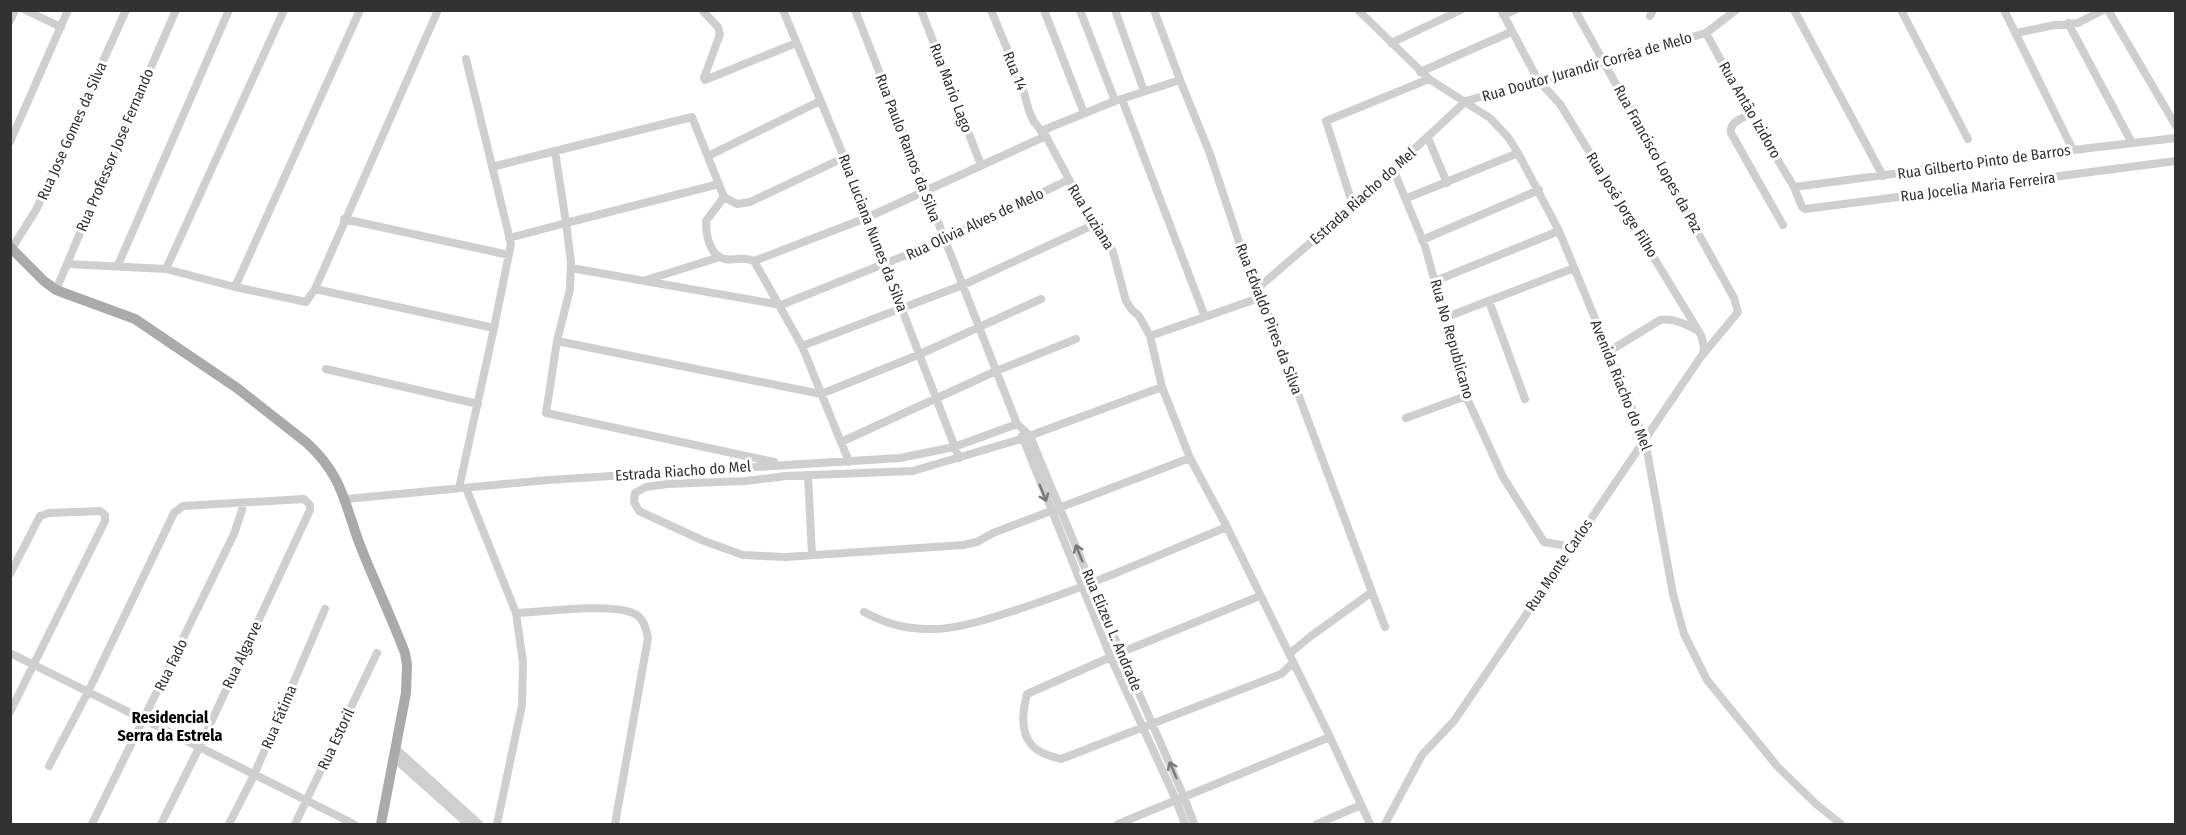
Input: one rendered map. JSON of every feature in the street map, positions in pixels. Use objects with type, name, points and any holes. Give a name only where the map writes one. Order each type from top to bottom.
[{"type":"main road","points":[[11,248],[56,290],[135,320],[237,388],[316,452],[337,479],[346,499],[359,542],[405,653],[408,681],[381,825]]},
{"type":"street","points":[[10,21],[15,10]]},
{"type":"street","points":[[25,10],[61,27]]},
{"type":"street","points":[[10,142],[68,10]]},
{"type":"street","name":"Rua Jose Gomes da Silva","points":[[11,248],[36,210],[126,10]]},
{"type":"street","name":"Rua Professor Jose Fernando","points":[[56,290],[176,10]]},
{"type":"street","points":[[118,265],[229,10]]},
{"type":"street","points":[[166,269],[284,10]]},
{"type":"street","points":[[235,287],[360,10]]},
{"type":"street","points":[[67,264],[166,269],[306,302],[315,289],[438,10]]},
{"type":"street","points":[[702,10],[718,27],[720,34],[705,80],[796,43]]},
{"type":"street","name":"Rua Luciana Nunes da Silva","points":[[783,10],[867,218],[959,458]]},
{"type":"street","name":"Rua Paulo Ramos da Silva","points":[[855,10],[978,328],[1023,432]]},
{"type":"street","name":"Rua Mario Lago","points":[[921,10],[981,165]]},
{"type":"street","name":"Rua 14","points":[[991,10],[1022,85],[1029,111],[1044,134]]},
{"type":"street","points":[[1044,10],[1084,113]]},
{"type":"street","points":[[1080,10],[1119,100],[1205,317]]},
{"type":"street","points":[[1115,10],[1144,91]]},
{"type":"street","name":"Rua Edvaldo Pires da Silva","points":[[1154,10],[1210,154],[1239,241],[1385,627]]},
{"type":"street","points":[[1391,43],[1461,10]]},
{"type":"street","points":[[1502,13],[1515,10]]},
{"type":"street","name":"Rua Francisco Lopes da Paz","points":[[1575,10],[1738,309]]},
{"type":"street","name":"Rua Doutor Jurandir Corrêa de Melo","points":[[1466,101],[1706,33],[1736,10]]},
{"type":"street","points":[[1794,10],[1883,176]]},
{"type":"street","points":[[1901,10],[1968,139]]},
{"type":"street","points":[[2004,10],[2073,150]]},
{"type":"street","points":[[2016,33],[2078,23],[2103,10]]},
{"type":"street","points":[[2108,10],[2175,126]]},
{"type":"street","name":"Avenida Riacho do Mel","points":[[1359,11],[1420,72],[1490,118],[1508,137],[1518,153],[1559,231],[1645,440],[1672,594],[1684,634],[1707,680],[1777,766],[1841,825]]},
{"type":"street","name":"Rua José Jorge Filho","points":[[1502,13],[1538,80],[1560,104],[1699,332],[1704,347],[1702,355]]},
{"type":"street","points":[[2068,23],[2132,143]]},
{"type":"street","points":[[1420,72],[1511,32]]},
{"type":"street","name":"Rua Antão Izidoro","points":[[1706,33],[1750,114],[1794,187]]},
{"type":"street","points":[[466,59],[511,244],[462,488],[516,613],[523,662],[520,716],[497,825]]},
{"type":"street","points":[[1353,206],[1326,121],[1429,79]]},
{"type":"street","points":[[754,261],[867,218],[925,192],[1084,113],[1180,80]]},
{"type":"street","points":[[708,156],[820,101]]},
{"type":"street","name":"Estrada Riacho do Mel","points":[[1150,336],[1205,317],[1260,293],[1466,101]]},
{"type":"street","points":[[1750,114],[1733,124],[1731,133],[1782,225]]},
{"type":"street","points":[[492,167],[691,116],[724,197],[737,204],[750,202],[843,158]]},
{"type":"street","name":"Rua Luziana","points":[[1044,134],[1093,225],[1100,228],[1107,238],[1126,301],[1150,336]]},
{"type":"street","points":[[1428,138],[1447,183]]},
{"type":"street","name":"Rua Gilberto Pinto de Barros","points":[[1794,187],[2175,138]]},
{"type":"street","points":[[555,151],[571,268],[570,289],[557,341],[546,413],[786,465]]},
{"type":"street","points":[[1407,198],[1518,153]]},
{"type":"street","name":"Rua Jocelia Maria Ferreira","points":[[1794,187],[1802,207],[1813,209],[2175,161]]},
{"type":"street","name":"Rua No Republicano","points":[[1393,169],[1407,198],[1422,240],[1466,396],[1503,477],[1544,542],[1572,547]]},
{"type":"street","name":"Rua Olivia Alves de Melo","points":[[781,305],[944,240],[1068,180]]},
{"type":"street","points":[[509,238],[719,184]]},
{"type":"street","points":[[1422,240],[1539,190]]},
{"type":"street","points":[[724,197],[706,221],[709,244],[713,252],[725,259],[747,258],[754,261],[781,305],[802,346],[849,462]]},
{"type":"street","points":[[344,219],[509,255]]},
{"type":"street","points":[[802,346],[963,285],[1093,225]]},
{"type":"street","points":[[1435,281],[1559,231]]},
{"type":"street","points":[[644,281],[720,257]]},
{"type":"street","points":[[571,268],[781,305]]},
{"type":"street","points":[[1444,318],[1574,268]]},
{"type":"street","points":[[315,289],[495,328]]},
{"type":"street","points":[[557,341],[821,394],[918,355],[1041,298]]},
{"type":"street","points":[[1489,301],[1525,399]]},
{"type":"street","name":"Rua Monte Carlos","points":[[1385,825],[1422,755],[1454,721],[1702,355],[1737,315],[1738,309]]},
{"type":"street","points":[[1608,352],[1660,320],[1677,320],[1715,339]]},
{"type":"street","points":[[1150,336],[1162,387],[1190,458],[1227,527],[1330,737],[1370,825]]},
{"type":"street","points":[[841,442],[996,371],[1076,339]]},
{"type":"street","points":[[326,369],[478,404]]},
{"type":"street","name":"Estrada Riacho do Mel","points":[[812,555],[786,557],[743,555],[704,542],[639,511],[634,502],[635,493],[646,487],[807,475],[913,471],[959,458],[1023,432],[1162,387]]},
{"type":"street","points":[[1406,418],[1466,396]]},
{"type":"street","name":"Estrada Riacho do Mel","points":[[346,499],[548,480],[900,458],[1023,432]]},
{"type":"street","name":"Rua Elizeu L. Andrade","points":[[1023,432],[1061,508],[1091,583],[1153,723],[1180,799],[1185,825]]},
{"type":"street","name":"Rua Elizeu L. Andrade","points":[[1023,432],[1051,512],[1111,658],[1142,727],[1194,825]]},
{"type":"street","points":[[807,475],[812,555],[963,545],[977,542],[993,533],[1190,458]]},
{"type":"street","name":"Rua Algarve","points":[[161,825],[310,505],[304,499],[243,503]]},
{"type":"street","points":[[49,766],[88,692],[174,513],[183,506],[243,503]]},
{"type":"street","name":"Rua Fado","points":[[92,825],[234,534],[243,503]]},
{"type":"street","points":[[10,574],[40,516],[49,513],[100,511],[105,515],[105,521],[35,666],[10,712]]},
{"type":"street","points":[[864,612],[878,620],[913,629],[937,629],[993,618],[1081,587],[1227,527]]},
{"type":"street","points":[[1260,597],[1122,652],[1027,694],[1022,713],[1025,733],[1037,750],[1061,759],[1281,674],[1291,658],[1311,636],[1372,592]]},
{"type":"street","name":"Rua Fátima","points":[[230,825],[254,775],[325,609]]},
{"type":"street","points":[[516,613],[611,609],[636,615],[646,629],[648,638],[615,825]]},
{"type":"street","name":"Rua Estoril","points":[[295,825],[377,652]]},
{"type":"street","points":[[10,653],[307,801],[337,821],[354,825]]},
{"type":"street","points":[[1118,825],[1330,737]]},
{"type":"street","points":[[394,752],[468,825]]},
{"type":"street","points":[[394,752],[479,825]]},
{"type":"street","points":[[1317,825],[1361,805]]},
{"type":"district","name":"Residencial Serra da Estrela","points":[[170,726]]}]
